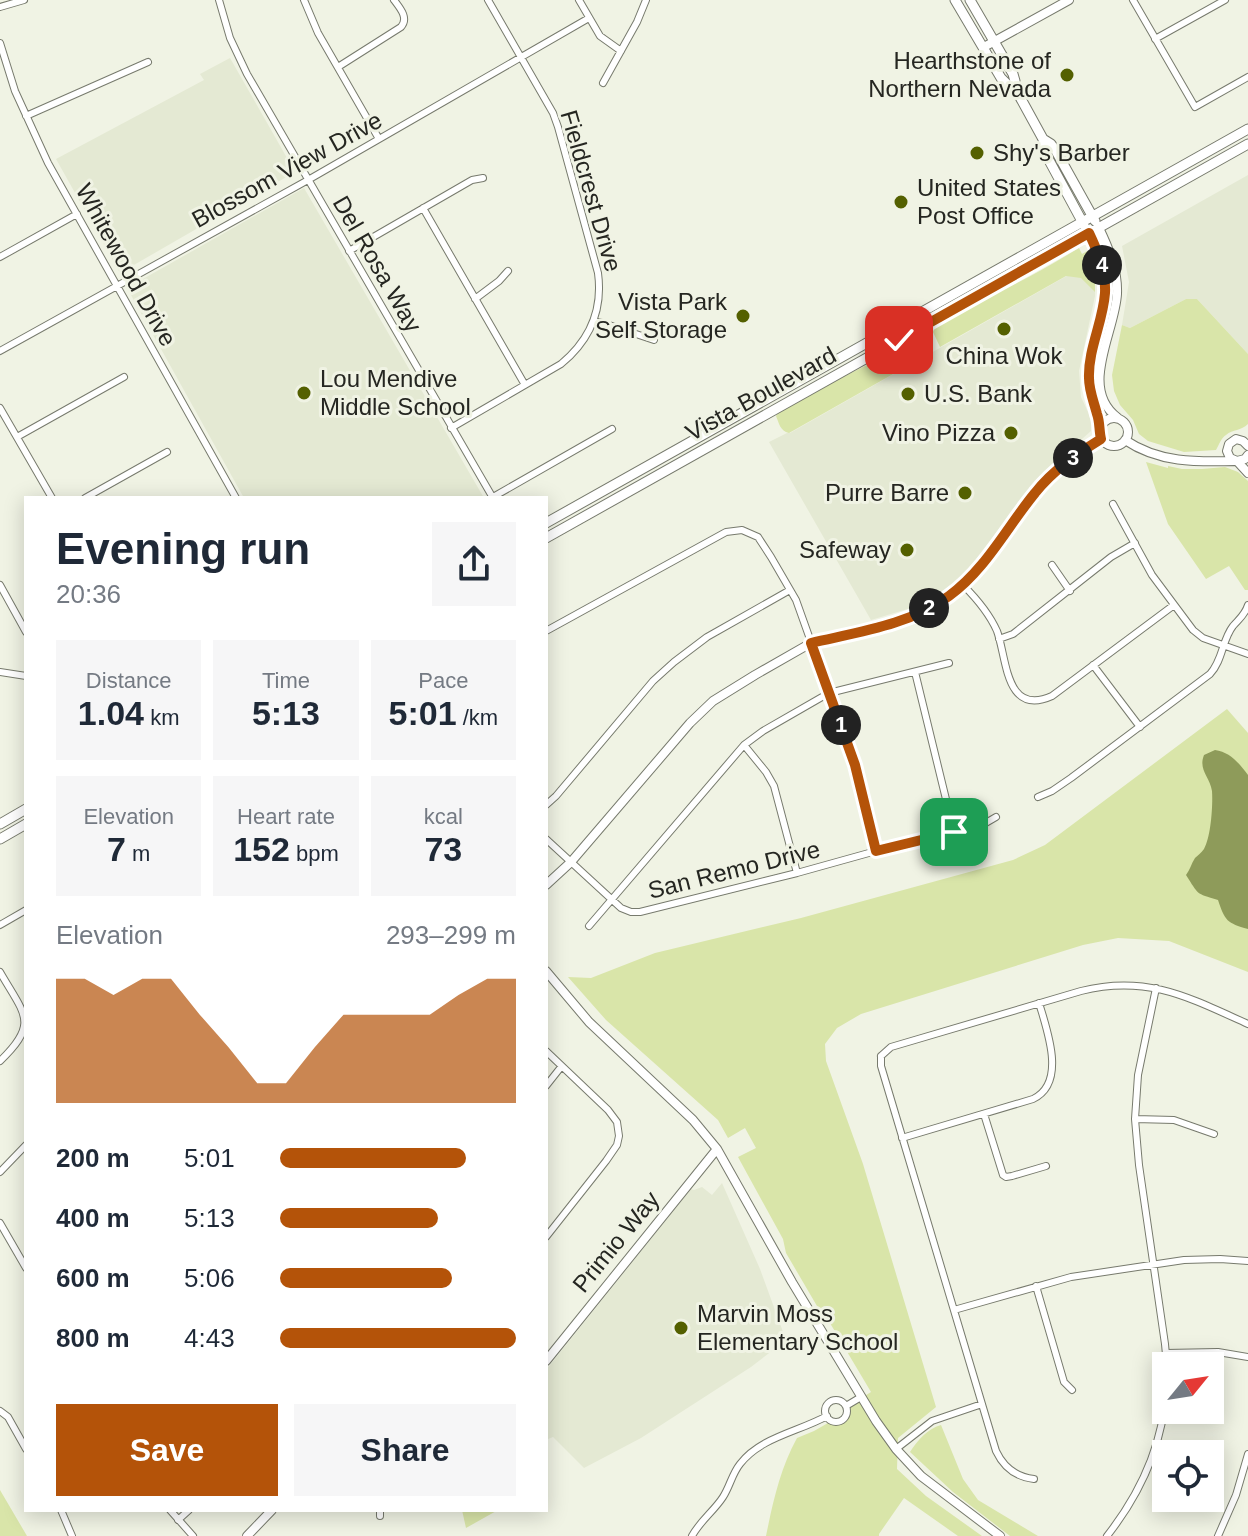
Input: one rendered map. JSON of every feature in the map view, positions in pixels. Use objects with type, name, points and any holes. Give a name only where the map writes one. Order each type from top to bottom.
[{"type":"main road","points":[[955,0],[1001,78],[1015,88]]},
{"type":"main road","points":[[970,0],[1013,74],[1015,88],[1043,139],[1044,151],[1089,233]]},
{"type":"main road","name":"Vista Boulevard","points":[[548,522],[1248,129]]},
{"type":"main road","points":[[1043,139],[1056,151],[1099,228]]},
{"type":"main road","name":"Vista Boulevard","points":[[548,537],[1248,144]]},
{"type":"main road","points":[[0,824],[24,810]]},
{"type":"main road","points":[[0,839],[24,825]]},
{"type":"street","points":[[0,7],[24,0]]},
{"type":"street","name":"Del Rosa Way","points":[[219,0],[237,55],[492,496]]},
{"type":"street","points":[[304,0],[312,21],[379,139]]},
{"type":"street","points":[[338,67],[404,23],[405,18],[394,0]]},
{"type":"street","name":"Fieldcrest Drive","points":[[451,428],[571,356],[587,336],[599,296],[598,273],[553,113],[488,0]]},
{"type":"street","points":[[579,0],[600,36],[621,51]]},
{"type":"street","points":[[603,83],[646,0]]},
{"type":"street","points":[[984,47],[1069,0]]},
{"type":"street","points":[[1133,0],[1195,107],[1248,77]]},
{"type":"street","points":[[1155,39],[1225,0]]},
{"type":"street","name":"Blossom View Drive","points":[[0,351],[308,180],[589,18]]},
{"type":"street","name":"Whitewood Drive","points":[[0,43],[11,79],[48,163],[235,496]]},
{"type":"street","points":[[26,116],[148,62]]},
{"type":"street","points":[[349,251],[472,180],[483,178]]},
{"type":"street","points":[[423,208],[525,385]]},
{"type":"street","points":[[0,247],[2,256],[77,214]]},
{"type":"street","points":[[1089,233],[1101,261],[1105,286],[1088,377],[1100,435],[1106,444],[1111,445],[1125,440],[1128,433],[1127,426],[1106,405],[1100,384],[1117,286],[1113,259],[1099,228]]},
{"type":"street","points":[[475,299],[508,271]]},
{"type":"street","points":[[594,320],[654,340]]},
{"type":"street","points":[[17,437],[124,377]]},
{"type":"street","points":[[0,408],[51,496]]},
{"type":"street","points":[[548,883],[571,862],[690,723],[713,701],[811,643],[911,617],[941,602],[978,570],[1039,488],[1100,435],[1106,422],[1118,418]]},
{"type":"street","points":[[496,496],[612,429]]},
{"type":"street","points":[[1125,440],[1146,452],[1188,461],[1236,461],[1248,455]]},
{"type":"street","points":[[1209,461],[1227,449],[1232,441],[1246,440]]},
{"type":"street","points":[[1227,449],[1229,456],[1248,473]]},
{"type":"street","points":[[89,496],[167,452]]},
{"type":"street","points":[[1113,504],[1152,575],[1198,635],[1248,654]]},
{"type":"street","points":[[548,630],[720,535],[737,530],[750,533],[763,542],[796,600],[855,765],[876,851]]},
{"type":"street","points":[[999,639],[1013,634],[1111,557],[1135,543]]},
{"type":"street","points":[[1052,565],[1070,591]]},
{"type":"street","points":[[0,585],[24,628]]},
{"type":"street","points":[[963,585],[985,609],[999,639],[1011,685],[1029,699],[1040,700],[1052,696],[1174,605]]},
{"type":"street","points":[[548,803],[653,681],[674,662],[707,637],[790,590]]},
{"type":"street","points":[[1038,797],[1052,791],[1210,674],[1216,667],[1229,631],[1244,615],[1248,605]]},
{"type":"street","points":[[589,926],[744,745],[763,731],[829,693],[949,663]]},
{"type":"street","points":[[1093,665],[1140,727]]},
{"type":"street","points":[[0,672],[24,676]]},
{"type":"street","points":[[915,672],[954,832]]},
{"type":"street","points":[[1029,699],[1029,709]]},
{"type":"street","points":[[744,745],[774,786],[797,873]]},
{"type":"street","name":"San Remo Drive","points":[[548,841],[621,908],[631,912],[649,911],[797,873],[984,824],[996,817]]},
{"type":"street","points":[[0,925],[24,911]]},
{"type":"street","points":[[0,972],[24,1020]]},
{"type":"street","points":[[548,973],[589,1022],[693,1120],[717,1149],[792,1282],[896,1449],[921,1476],[1000,1536]]},
{"type":"street","points":[[1034,1479],[1019,1476],[1008,1469],[996,1451],[878,1055],[891,1047],[1039,1003],[1102,986],[1124,984],[1178,994],[1248,1024]]},
{"type":"street","points":[[1156,988],[1138,1075],[1135,1119],[1166,1352]]},
{"type":"street","points":[[902,1138],[1033,1099],[1047,1092],[1052,1052],[1039,1003]]},
{"type":"street","points":[[0,1061],[21,1040],[24,1029]]},
{"type":"street","points":[[548,1053],[608,1110],[619,1130],[617,1145],[548,1234]]},
{"type":"street","points":[[548,1083],[561,1067]]},
{"type":"street","points":[[984,1114],[1006,1180],[1046,1166]]},
{"type":"street","points":[[1135,1119],[1174,1120],[1214,1134]]},
{"type":"street","points":[[0,1172],[24,1147]]},
{"type":"street","name":"Primio Way","points":[[548,1359],[717,1149]]},
{"type":"street","points":[[0,1223],[24,1259]]},
{"type":"street","points":[[954,1310],[1071,1277],[1202,1259],[1248,1261]]},
{"type":"street","points":[[1036,1286],[1064,1382],[1072,1390]]},
{"type":"street","points":[[1184,1352],[1210,1352]]},
{"type":"street","points":[[1224,1354],[1248,1357]]},
{"type":"street","points":[[846,1406],[861,1397]]},
{"type":"street","points":[[838,1401],[846,1406],[847,1414],[842,1421],[833,1422],[827,1416],[830,1402],[838,1401]]},
{"type":"street","points":[[896,1449],[932,1421],[982,1404]]},
{"type":"street","points":[[1,1409],[24,1445]]},
{"type":"street","points":[[692,1536],[723,1497],[737,1468],[754,1449],[827,1416]]},
{"type":"street","points":[[1108,1536],[1147,1470],[1161,1424]]},
{"type":"street","points":[[1218,1536],[1236,1495],[1248,1454]]},
{"type":"street","points":[[62,1512],[72,1536]]},
{"type":"street","points":[[172,1512],[193,1536]]},
{"type":"street","points":[[178,1520],[187,1512]]},
{"type":"street","points":[[247,1536],[270,1512]]},
{"type":"shaded area","points":[[230,58],[295,172],[120,273],[56,159],[204,80],[200,74]]},
{"type":"shaded area","points":[[1248,175],[1248,354],[1197,299],[1186,299],[1130,328],[1122,325],[1129,282],[1122,246]]},
{"type":"shaded area","name":"Lou Mendive Middle School","points":[[304,188],[483,496],[243,496],[127,288]]},
{"type":"shaded area","points":[[1079,248],[1082,254],[1087,251],[1093,261],[1086,265],[1089,271],[1095,272],[1095,292],[1081,278],[1066,276],[940,347],[933,332],[937,325]]},
{"type":"shaded area","points":[[1093,261],[1095,296],[1079,371],[1081,397],[1092,425],[1091,431],[1038,478],[959,579],[914,607],[871,620],[769,442]]},
{"type":"shaded area","points":[[1186,299],[1197,299],[1248,354],[1248,424],[1224,436],[1216,450],[1184,452],[1148,441],[1139,434],[1114,391],[1112,375],[1122,325],[1130,328]]},
{"type":"shaded area","points":[[919,339],[927,343],[932,352],[789,433],[780,426],[776,416],[778,413]]},
{"type":"shaded area","points":[[1146,462],[1182,469],[1225,467],[1238,472],[1248,481],[1248,590],[1229,566],[1206,579],[1168,524]]},
{"type":"shaded area","points":[[1227,709],[1248,733],[1248,972],[1169,941],[1118,938],[1083,945],[861,1014],[837,1028],[825,1044],[826,1061],[863,1164],[936,1407],[898,1438],[897,1469],[926,1496],[982,1536],[958,1536],[904,1498],[879,1536],[766,1536],[774,1498],[797,1438],[828,1423],[841,1423],[848,1417],[847,1407],[871,1392],[786,1253],[783,1239],[738,1157],[756,1148],[745,1128],[728,1138],[718,1120],[606,1020],[568,977],[591,978],[655,953],[801,918],[1013,860],[1045,845]]},
{"type":"shaded area","points":[[1215,750],[1238,762],[1248,775],[1248,929],[1228,920],[1218,900],[1198,892],[1186,875],[1204,849],[1208,837],[1212,791],[1203,769],[1203,760],[1204,755]]},
{"type":"shaded area","name":"Marvin Moss Elementary School","points":[[722,1183],[760,1269],[786,1340],[751,1367],[641,1438],[584,1468],[553,1437],[548,1439],[548,1368],[691,1189],[702,1187],[712,1195]]},
{"type":"shaded area","points":[[941,1425],[963,1479],[978,1500],[1038,1536],[1010,1536],[953,1492],[910,1452],[931,1429]]},
{"type":"shaded area","points":[[0,1490],[27,1536],[0,1536]]},
{"type":"shaded area","points":[[462,1512],[494,1512],[466,1528]]},
{"type":"place","name":"Hearthstone of Northern Nevada","points":[[1067,75]]},
{"type":"place","name":"Shy's Barber","points":[[977,153]]},
{"type":"place","name":"United States Post Office","points":[[901,202]]},
{"type":"place","name":"Vista Park Self Storage","points":[[743,316]]},
{"type":"place","name":"China Wok","points":[[1004,329]]},
{"type":"place","name":"Lou Mendive Middle School","points":[[304,393]]},
{"type":"place","name":"U.S. Bank","points":[[908,394]]},
{"type":"place","name":"Vino Pizza","points":[[1011,433]]},
{"type":"place","name":"Purre Barre","points":[[965,493]]},
{"type":"place","name":"Safeway","points":[[907,550]]},
{"type":"place","name":"Marvin Moss Elementary School","points":[[681,1328]]},
{"type":"route","points":[[899,340],[1089,233],[1101,261],[1105,286],[1088,377],[1101,439],[1066,463],[1034,493],[978,570],[949,596],[927,610],[902,620],[811,643],[855,765],[876,851],[954,832]]}]
